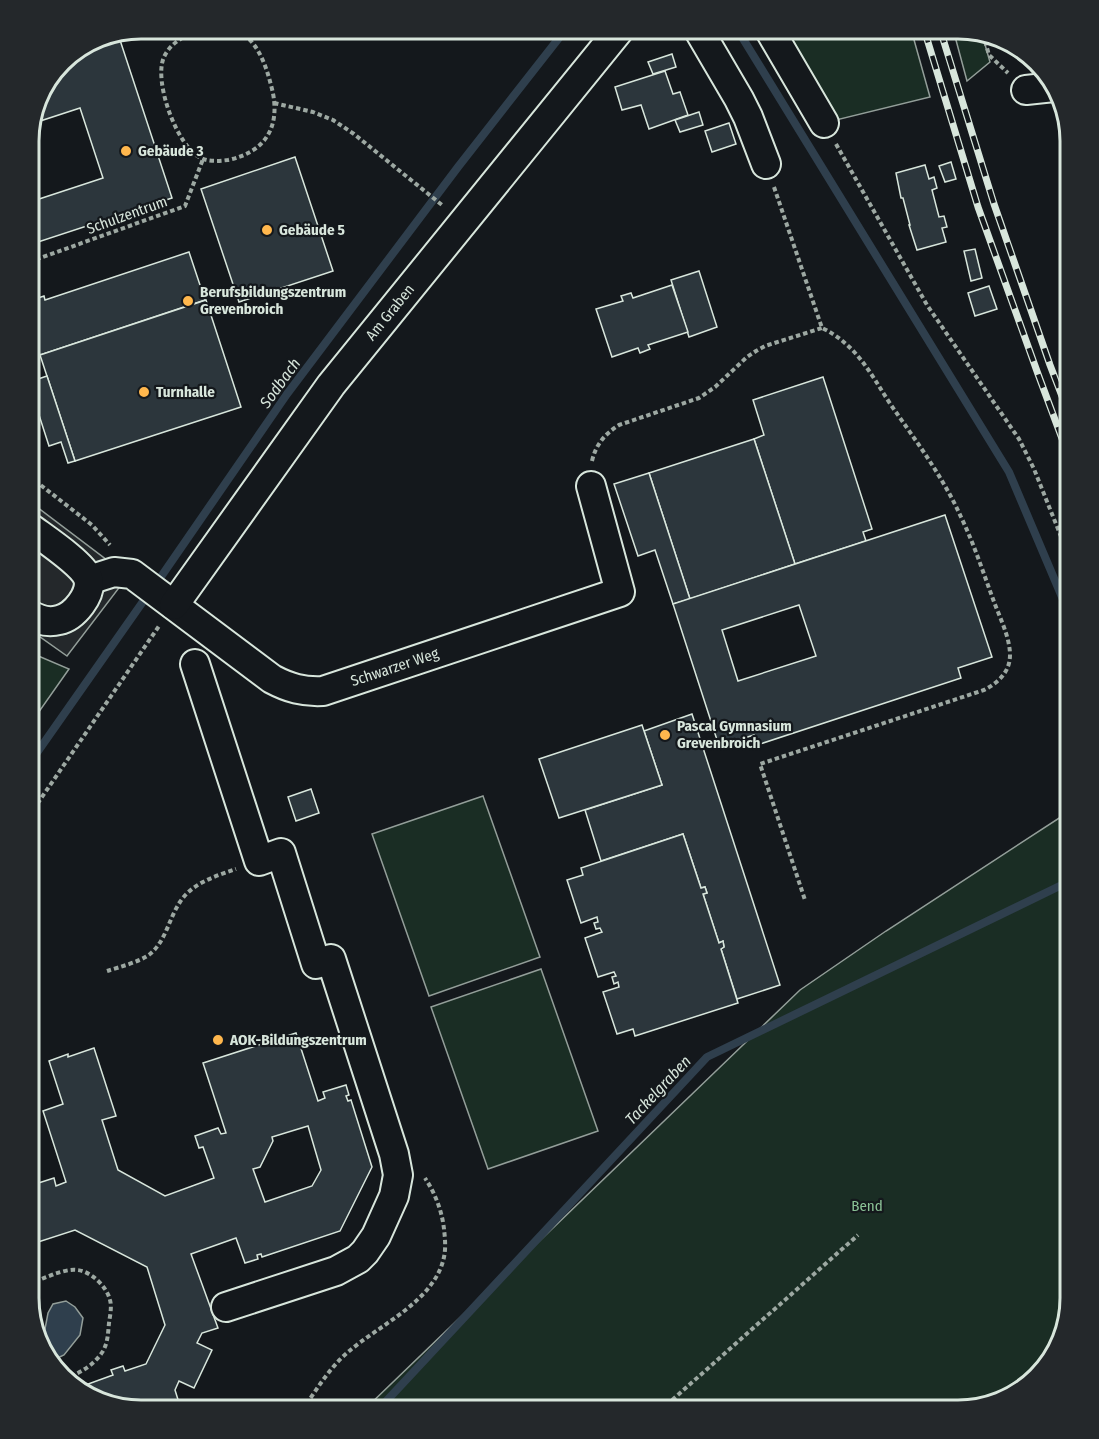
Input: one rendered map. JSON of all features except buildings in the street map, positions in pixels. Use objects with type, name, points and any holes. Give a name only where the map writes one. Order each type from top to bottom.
[{"type":"street","name":"Am Graben","points":[[174,605],[331,385],[612,39]]},
{"type":"street","points":[[704,39],[748,117],[766,164]]},
{"type":"street","points":[[775,39],[824,123]]},
{"type":"street","points":[[1026,90],[1045,88]]},
{"type":"street","name":"Schwarzer Weg","points":[[132,574],[264,674],[297,690],[314,692],[331,689],[620,592],[591,486]]},
{"type":"street","points":[[39,535],[72,560],[89,580],[87,594],[66,618],[48,621],[39,619]]},
{"type":"street","points":[[89,580],[114,572],[132,574]]},
{"type":"street","points":[[195,664],[259,861],[281,853],[316,964],[331,959],[394,1154],[398,1175],[394,1196],[376,1236],[358,1259],[344,1269],[226,1307]]},
{"type":"path","points":[[181,39],[172,45],[164,57],[161,71],[162,90],[179,135],[189,149],[203,159],[211,161],[228,160],[257,148],[271,129],[274,104],[269,77],[251,39]]},
{"type":"path","points":[[985,43],[989,55],[1026,90]]},
{"type":"path","points":[[274,104],[313,112],[333,120],[354,134],[450,212]]},
{"type":"path","points":[[824,123],[927,305],[1019,439],[1060,532]]},
{"type":"path","name":"Schulzentrum","points":[[39,258],[185,206],[203,159]]},
{"type":"path","points":[[766,164],[822,328]]},
{"type":"path","points":[[591,486],[593,456],[600,442],[611,430],[619,425],[699,398],[756,351],[822,328],[834,334],[855,351],[943,482],[970,537],[1005,632],[1010,654],[1008,666],[997,683],[984,690],[760,764],[805,900]]},
{"type":"path","points":[[39,484],[92,525],[132,574]]},
{"type":"path","points":[[39,801],[174,605]]},
{"type":"path","points":[[107,971],[144,958],[152,952],[163,938],[178,904],[193,888],[214,877],[259,861]]},
{"type":"path","points":[[310,1400],[340,1360],[425,1292],[436,1277],[443,1261],[446,1245],[443,1223],[433,1190],[415,1168],[394,1154]]},
{"type":"path","points":[[671,1400],[858,1235]]},
{"type":"path","points":[[39,1280],[65,1271],[81,1270],[95,1279],[108,1295],[111,1305],[105,1348],[98,1358],[74,1375]]},
{"type":"green space","points":[[775,39],[914,39],[930,97],[824,123]]},
{"type":"green space","points":[[956,39],[984,42],[990,62],[967,81]]},
{"type":"green space","points":[[39,656],[69,669],[39,712]]},
{"type":"green space","points":[[483,796],[540,957],[429,996],[372,834]]},
{"type":"green space","name":"Bend","points":[[1060,818],[1060,1298],[1055,1331],[1043,1355],[1025,1375],[1015,1383],[991,1395],[958,1400],[374,1400],[800,990]]},
{"type":"green space","points":[[541,969],[598,1131],[488,1169],[431,1007]]},
{"type":"shaded area","points":[[39,509],[128,576],[67,656],[39,636]]},
{"type":"water","points":[[66,1301],[75,1307],[83,1318],[80,1335],[64,1355],[58,1358],[44,1330],[53,1304]]},
{"type":"waterway","name":"Sodbach","points":[[156,584],[287,394],[458,167],[558,39]]},
{"type":"waterway","points":[[743,39],[1009,472],[1060,592]]},
{"type":"waterway","name":"Sodbach","points":[[39,750],[149,593]]},
{"type":"waterway","name":"Tackelgraben","points":[[387,1400],[707,1057],[1060,886]]},
{"type":"railway","points":[[927,39],[978,207],[1060,433]]},
{"type":"railway","points":[[943,39],[994,204],[1060,391]]},
{"type":"place","name":"Gebäude 3","points":[[126,151]]},
{"type":"place","name":"Gebäude 5","points":[[267,230]]},
{"type":"place","name":"Berufsbildungszentrum Grevenbroich","points":[[188,301]]},
{"type":"place","name":"Turnhalle","points":[[144,392]]},
{"type":"place","name":"Pascal Gymnasium Grevenbroich","points":[[665,735]]},
{"type":"place","name":"AOK-Bildungszentrum","points":[[218,1040]]}]
